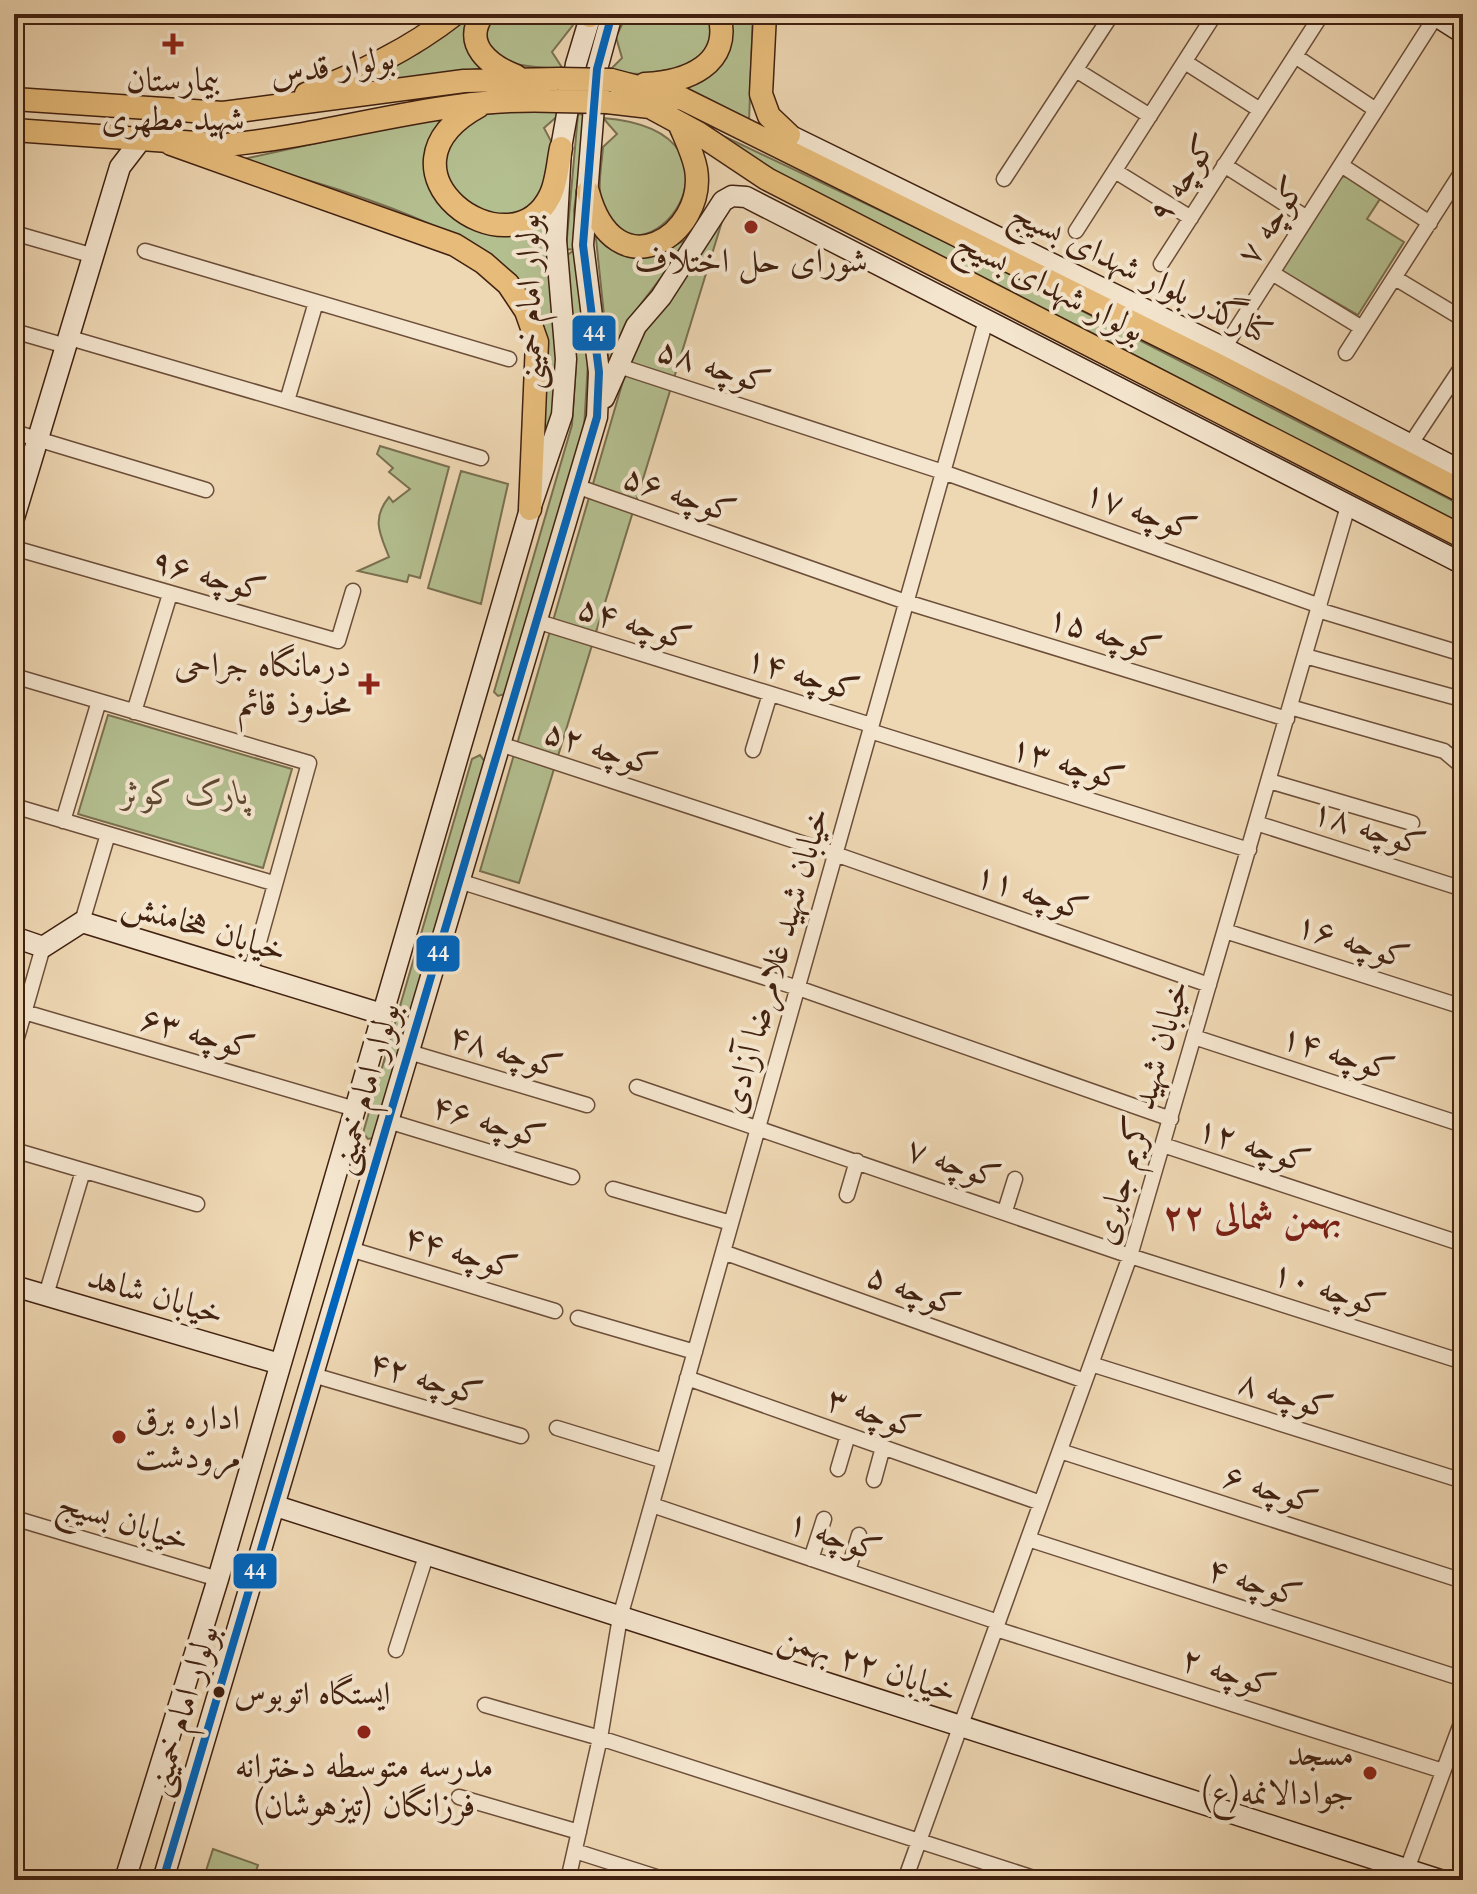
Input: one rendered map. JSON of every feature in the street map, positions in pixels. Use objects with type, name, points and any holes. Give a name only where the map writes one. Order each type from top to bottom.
[{"type":"main road","points":[[267,109],[361,73],[421,40],[455,14]]},
{"type":"main road","points":[[483,14],[475,27],[476,42],[484,57],[494,68],[525,79]]},
{"type":"main road","points":[[636,84],[688,77],[708,66],[721,36],[719,14]]},
{"type":"main road","points":[[765,14],[761,94],[769,116],[789,135]]},
{"type":"main road","name":"بولوار قدس","points":[[14,99],[223,113],[464,81],[525,79],[604,101]]},
{"type":"main road","name":"بولوار شهدای بسیج","points":[[604,101],[636,84],[683,99],[1263,388],[1463,492]]},
{"type":"main road","name":"بولوار قدس","points":[[14,130],[171,144],[259,142],[558,90]]},
{"type":"main road","points":[[487,101],[459,117],[445,131],[436,150],[436,170],[441,191],[452,206],[469,218],[491,224],[515,223],[535,214],[550,197],[561,148]]},
{"type":"main road","name":"بولوار شهدای بسیج","points":[[604,101],[650,107],[767,179],[1463,537]]},
{"type":"main road","points":[[588,192],[594,216],[603,231],[620,244],[639,248],[659,243],[674,232],[688,213],[697,171],[679,123]]},
{"type":"main road","points":[[171,144],[455,245],[484,263],[508,284],[526,311],[537,342],[530,509]]},
{"type":"street","points":[[1004,179],[1112,14]]},
{"type":"street","points":[[1076,231],[1215,14]]},
{"type":"street","points":[[1185,62],[1260,110],[1322,14]]},
{"type":"street","name":"بولوار امام خمینی","points":[[163,1880],[597,417],[599,372],[583,245],[588,192],[604,101],[597,69],[596,15]]},
{"type":"street","name":"بولوار امام خمینی","points":[[125,1880],[218,1579],[530,509],[562,415],[566,359],[556,240],[561,148],[576,64],[596,15]]},
{"type":"street","points":[[1430,223],[1341,165],[1435,15],[1463,33]]},
{"type":"street","points":[[1295,56],[1376,110]]},
{"type":"street","points":[[1076,70],[1150,116]]},
{"type":"street","name":"کوچه ۹","points":[[1161,264],[1260,110]]},
{"type":"street","name":"کنارگذر بلوار شهدای بسیج","points":[[789,135],[1224,348],[1463,472]]},
{"type":"street","points":[[14,518],[120,167],[140,141]]},
{"type":"street","points":[[1224,165],[1307,218]]},
{"type":"street","name":"کوچه ۷","points":[[1224,348],[1341,165]]},
{"type":"street","points":[[1346,353],[1463,170]]},
{"type":"street","points":[[1115,171],[1191,218]]},
{"type":"street","points":[[597,417],[616,365],[636,326],[661,297],[723,201],[732,196],[746,197],[1463,564]]},
{"type":"street","points":[[928,203],[950,233]]},
{"type":"street","points":[[14,233],[94,256]]},
{"type":"street","points":[[145,251],[509,359]]},
{"type":"street","points":[[1272,273],[1362,328]]},
{"type":"street","points":[[1395,278],[1463,319]]},
{"type":"street","points":[[287,401],[316,302]]},
{"type":"street","name":"خیابان شهید غلامرضا آزادی","points":[[568,1880],[600,1738],[620,1617],[986,320]]},
{"type":"street","points":[[14,331],[68,342],[287,401],[481,458]]},
{"type":"street","name":"کوچه ۵۸","points":[[616,365],[943,472]]},
{"type":"street","points":[[1410,445],[1463,365]]},
{"type":"street","points":[[1263,388],[1317,396]]},
{"type":"street","points":[[1261,431],[1275,468]]},
{"type":"street","points":[[14,432],[206,490]]},
{"type":"street","name":"کوچه ۱۷","points":[[943,472],[1319,608],[1463,654]]},
{"type":"street","name":"کوچه ۵۶","points":[[576,486],[906,602]]},
{"type":"street","name":"خیابان شهید کریم جابری","points":[[905,1880],[1130,1256],[1348,506]]},
{"type":"street","name":"کوچه ۹۶","points":[[14,548],[338,641],[353,591]]},
{"type":"street","points":[[1434,549],[1463,550]]},
{"type":"street","points":[[134,712],[170,594]]},
{"type":"street","name":"کوچه ۱۵","points":[[906,602],[1288,713],[1444,751],[1463,767]]},
{"type":"street","name":"کوچه ۵۴","points":[[536,621],[716,678]]},
{"type":"street","points":[[1305,656],[1461,699]]},
{"type":"street","points":[[14,676],[309,763],[250,974]]},
{"type":"street","name":"کوچه ۱۴","points":[[716,678],[871,728]]},
{"type":"street","points":[[753,750],[770,694]]},
{"type":"street","points":[[63,821],[99,701]]},
{"type":"street","name":"کوچه ۱۳","points":[[871,728],[1249,850]]},
{"type":"street","points":[[464,736],[500,744]]},
{"type":"street","name":"کوچه ۵۲","points":[[500,744],[835,854]]},
{"type":"street","points":[[1269,781],[1412,823]]},
{"type":"street","points":[[14,806],[273,883]]},
{"type":"street","name":"کوچه ۱۸","points":[[1256,823],[1463,889]]},
{"type":"street","points":[[82,922],[108,834]]},
{"type":"street","name":"کوچه ۱۱","points":[[835,854],[1209,985]]},
{"type":"street","points":[[459,881],[798,988],[1171,1119]]},
{"type":"street","name":"خیابان هخامنش","points":[[43,947],[82,922],[382,1014]]},
{"type":"street","name":"کوچه ۱۶","points":[[1225,931],[1463,1007]]},
{"type":"street","points":[[14,937],[43,947],[19,1011],[14,1048]]},
{"type":"street","points":[[394,976],[407,991],[427,990]]},
{"type":"street","name":"کوچه ۶۳","points":[[19,1011],[355,1109]]},
{"type":"street","name":"کوچه ۱۴","points":[[1194,1037],[1463,1125]]},
{"type":"street","name":"کوچه ۴۸","points":[[409,1052],[587,1105]]},
{"type":"street","name":"کوچه ۷","points":[[637,1087],[1130,1256]]},
{"type":"street","name":"کوچه ۴۶","points":[[388,1121],[572,1177]]},
{"type":"street","name":"کوچه ۱۲","points":[[1163,1145],[1463,1244]]},
{"type":"street","points":[[14,1150],[197,1204]]},
{"type":"street","points":[[342,1153],[355,1152],[375,1163]]},
{"type":"street","points":[[847,1195],[857,1161]]},
{"type":"street","points":[[46,1295],[83,1171]]},
{"type":"street","points":[[1005,1211],[1015,1179]]},
{"type":"street","points":[[613,1189],[731,1223]]},
{"type":"street","name":"کوچه ۴۴","points":[[350,1249],[555,1311]]},
{"type":"street","name":"کوچه ۵","points":[[723,1252],[1085,1381]]},
{"type":"street","name":"کوچه ۱۰","points":[[1130,1256],[1463,1362]]},
{"type":"street","name":"خیابان شاهد","points":[[14,1286],[280,1364]]},
{"type":"street","points":[[578,1318],[695,1352]]},
{"type":"street","name":"کوچه ۸","points":[[1091,1364],[1463,1481]]},
{"type":"street","name":"کوچه ۴۲","points":[[313,1375],[521,1436]]},
{"type":"street","name":"کوچه ۳","points":[[687,1378],[1041,1503]]},
{"type":"street","points":[[557,1428],[664,1461]]},
{"type":"street","points":[[838,1469],[848,1435]]},
{"type":"street","points":[[874,1480],[883,1447]]},
{"type":"street","name":"کوچه ۶","points":[[1060,1451],[1463,1581]]},
{"type":"street","name":"کوچه ۱","points":[[652,1505],[997,1625]]},
{"type":"street","name":"خیابان ۲۲ بهمن","points":[[276,1506],[961,1726],[1405,1875],[1440,1880]]},
{"type":"street","name":"خیابان بسیج","points":[[14,1518],[218,1579]]},
{"type":"street","points":[[811,1559],[824,1519]]},
{"type":"street","points":[[848,1571],[859,1535]]},
{"type":"street","name":"کوچه ۴","points":[[1028,1539],[1463,1679]]},
{"type":"street","points":[[396,1650],[426,1556]]},
{"type":"street","name":"کوچه ۲","points":[[997,1625],[1443,1771]]},
{"type":"street","points":[[485,1705],[600,1738],[1040,1880]]},
{"type":"street","points":[[1405,1875],[1443,1771],[1456,1756],[1463,1718]]},
{"type":"street","points":[[459,1797],[579,1832]]},
{"type":"street","points":[[140,1827],[177,1835]]},
{"type":"street","points":[[575,1851],[666,1880]]},
{"type":"green space","points":[[473,14],[483,68],[334,94],[419,53]]},
{"type":"green space","points":[[496,14],[575,14],[573,25],[552,52],[563,69],[515,64],[495,53],[485,31]]},
{"type":"green space","points":[[627,14],[710,14],[713,39],[695,65],[645,74],[607,73],[622,58],[616,37]]},
{"type":"green space","points":[[727,14],[753,14],[749,122],[673,89],[688,87],[714,71]]},
{"type":"green space","points":[[515,111],[562,112],[544,128],[553,145],[541,193],[523,210],[511,214],[499,215],[475,209],[455,195],[449,185],[445,174],[448,151],[460,131],[478,117]]},
{"type":"green space","points":[[449,114],[431,136],[426,164],[449,214],[470,228],[499,233],[554,207],[563,354],[547,460],[542,428],[547,343],[540,315],[521,285],[491,258],[452,235],[408,215],[362,197],[239,160]]},
{"type":"green space","points":[[578,114],[586,115],[574,211],[577,250],[566,249]]},
{"type":"green space","points":[[603,118],[653,130],[680,152],[686,178],[679,205],[662,225],[640,235],[618,229],[601,202],[603,147],[617,134]]},
{"type":"green space","points":[[715,132],[955,246],[1463,506],[1463,527],[1086,330],[781,181]]},
{"type":"green space","points":[[1338,176],[1347,177],[1380,199],[1367,219],[1404,242],[1358,315],[1278,269]]},
{"type":"green space","points":[[724,215],[519,883],[480,871],[637,333]]},
{"type":"green space","points":[[595,229],[662,250],[691,238],[625,325],[609,363]]},
{"type":"green space","points":[[573,251],[576,253],[588,362],[584,429],[505,694],[498,696],[494,692],[572,425],[576,363],[566,256]]},
{"type":"green space","points":[[380,446],[449,467],[420,578],[409,575],[407,582],[358,571],[389,557],[379,527],[380,512],[389,497],[393,502],[410,489],[389,472],[393,468],[377,454]]},
{"type":"green space","points":[[461,471],[508,484],[481,604],[428,588]]},
{"type":"green space","name":"پارک کوثر","points":[[108,715],[292,769],[263,868],[78,814]]},
{"type":"green space","points":[[480,755],[485,762],[373,1138],[368,1139],[363,1133],[472,759]]},
{"type":"green space","points":[[213,1849],[258,1865],[253,1880],[204,1877]]},
{"type":"transit line","name":"44","points":[[163,1880],[597,417],[599,372],[583,245],[597,69],[612,14]]},
{"type":"place","name":"بیمارستان شهید مطهری","points":[[173,44]]},
{"type":"place","name":"شورای حل اختلاف","points":[[751,227]]},
{"type":"place","name":"درمانگاه جراحی محذوذ قائم","points":[[369,684]]},
{"type":"place","name":"اداره برق مرودشت","points":[[119,1437]]},
{"type":"place","name":"ایستگاه اتوبوس","points":[[219,1692]]},
{"type":"place","name":"مدرسه متوسطه دخترانه فرزانگان (تیزهوشان)","points":[[364,1732]]},
{"type":"place","name":"مسجد جوادالانمه(ع)","points":[[1370,1773]]},
{"type":"district","name":"۲۲ بهمن شمالی","points":[[1252,1215]]}]
